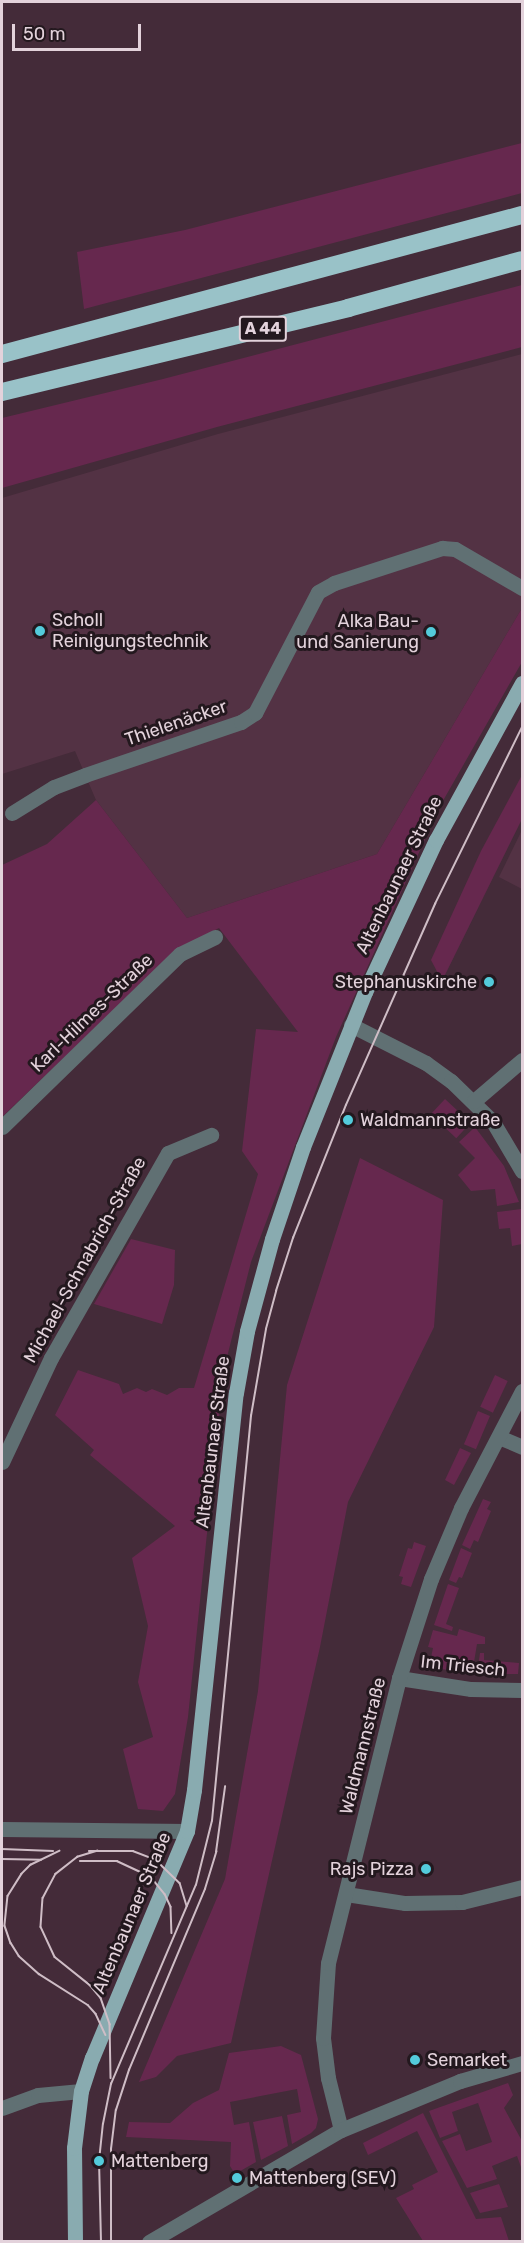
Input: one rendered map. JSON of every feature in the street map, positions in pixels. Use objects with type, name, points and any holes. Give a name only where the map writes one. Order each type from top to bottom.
[{"type":"highway","name":"A 44","points":[[2,354],[522,215]]},
{"type":"highway","name":"A 44","points":[[2,392],[348,308],[522,260]]},
{"type":"main road","name":"Altenbaunaer Straße","points":[[75,2241],[74,2148],[81,2091],[92,2058],[187,1831],[194,1790],[236,1393],[247,1331],[272,1239],[300,1157],[351,1025],[436,840],[522,683]]},
{"type":"street","name":"Thielenäcker","points":[[12,813],[54,788],[85,775],[241,722],[255,713],[318,592],[334,583],[442,548],[455,549],[522,588]]},
{"type":"street","name":"Karl-Hilmes-Straße","points":[[2,1127],[180,954],[215,937]]},
{"type":"street","points":[[351,1025],[426,1062],[474,1101],[493,1122],[522,1172]]},
{"type":"street","points":[[474,1101],[522,1060]]},
{"type":"street","name":"Michael-Schnabrich-Straße","points":[[2,1462],[51,1358],[168,1153],[211,1135]]},
{"type":"street","name":"Waldmannstraße","points":[[341,2130],[328,2078],[322,2038],[328,1963],[399,1678],[430,1579],[461,1508],[522,1391]]},
{"type":"street","points":[[499,1437],[522,1447]]},
{"type":"street","name":"Im Triesch","points":[[399,1678],[471,1689],[522,1690]]},
{"type":"street","points":[[2,1829],[187,1831]]},
{"type":"street","points":[[346,1894],[405,1903],[462,1902],[522,1887]]},
{"type":"street","points":[[149,2241],[341,2130],[460,2081],[522,2063]]},
{"type":"street","points":[[2,2108],[38,2095],[81,2091]]},
{"type":"shaded area","points":[[522,143],[522,193],[84,309],[77,252],[185,230]]},
{"type":"shaded area","points":[[522,285],[522,347],[217,427],[2,488],[2,418],[163,379]]},
{"type":"shaded area","points":[[522,354],[522,608],[377,854],[187,918],[96,800],[75,751],[2,774],[2,498],[218,434]]},
{"type":"shaded area","points":[[522,608],[522,662],[440,806],[336,1037],[251,1262],[224,1369],[188,1717],[175,1794],[163,1811],[138,1809],[123,1749],[153,1737],[138,1682],[148,1626],[132,1558],[175,1526],[90,1455],[94,1450],[55,1415],[78,1370],[119,1384],[123,1394],[137,1388],[146,1392],[152,1389],[167,1395],[179,1388],[194,1388],[258,1174],[242,1151],[256,1029],[298,1032],[219,928],[176,950],[2,1117],[2,865],[47,844],[96,800],[187,918],[377,854]]},
{"type":"shaded area","points":[[522,775],[522,819],[442,981],[431,960],[481,851]]},
{"type":"shaded area","points":[[522,830],[522,889],[499,877]]},
{"type":"shaded area","points":[[445,1099],[471,1123],[456,1138],[431,1114]]},
{"type":"shaded area","points":[[475,1127],[504,1166],[519,1202],[497,1206],[495,1189],[471,1191],[458,1175],[475,1158],[459,1142]]},
{"type":"shaded area","points":[[360,1158],[443,1200],[434,1327],[348,1502],[320,1647],[231,2043],[177,2056],[156,2077],[139,2082],[225,1879],[258,1691],[287,1385]]},
{"type":"shaded area","points":[[521,1209],[522,1244],[512,1246],[510,1228],[499,1229],[497,1212]]},
{"type":"shaded area","points":[[131,1239],[175,1250],[174,1285],[162,1324],[94,1304]]},
{"type":"shaded area","points":[[495,1375],[508,1381],[493,1413],[480,1407]]},
{"type":"shaded area","points":[[478,1411],[490,1416],[476,1449],[464,1444]]},
{"type":"shaded area","points":[[460,1448],[471,1453],[454,1485],[445,1480]]},
{"type":"shaded area","points":[[483,1499],[491,1502],[487,1509],[491,1511],[478,1542],[474,1540],[470,1549],[462,1545]]},
{"type":"shaded area","points":[[414,1542],[426,1546],[411,1587],[401,1584],[403,1577],[399,1576],[408,1548],[412,1549]]},
{"type":"shaded area","points":[[461,1548],[472,1553],[462,1578],[459,1577],[456,1583],[449,1580]]},
{"type":"shaded area","points":[[448,1584],[459,1588],[446,1624],[453,1627],[452,1631],[434,1625]]},
{"type":"shaded area","points":[[459,1629],[485,1637],[485,1644],[477,1644],[472,1674],[429,1667],[433,1648],[428,1647],[433,1630],[457,1636]]},
{"type":"shaded area","points":[[480,1653],[484,1653],[484,1660],[519,1663],[518,1674],[477,1674]]},
{"type":"shaded area","points":[[281,2046],[301,2055],[318,2119],[316,2128],[311,2133],[292,2144],[287,2115],[301,2112],[297,2089],[230,2102],[234,2125],[249,2122],[256,2162],[235,2174],[230,2166],[231,2142],[126,2137],[129,2122],[170,2123],[193,2103],[219,2090],[229,2053]]},
{"type":"shaded area","points":[[508,2083],[513,2095],[504,2108],[522,2141],[522,2170],[517,2156],[492,2166],[497,2179],[467,2188],[442,2141],[460,2134],[466,2151],[492,2142],[478,2103],[452,2112],[458,2131],[440,2138],[429,2111]]},
{"type":"shaded area","points":[[423,2113],[476,2219],[501,2217],[509,2241],[423,2241],[396,2198],[414,2189],[412,2185],[438,2172],[417,2131],[368,2155],[363,2143]]},
{"type":"shaded area","points":[[282,2116],[288,2146],[261,2160],[253,2122]]},
{"type":"shaded area","points":[[499,2184],[508,2207],[480,2213],[470,2193]]},
{"type":"tram line","points":[[101,2242],[99,2161],[111,2084],[196,1885],[212,1821],[251,1416],[266,1329],[276,1291],[293,1238],[346,1105],[435,904],[522,727]]},
{"type":"tram line","points":[[111,2242],[111,2149],[116,2110],[129,2070],[205,1889],[216,1852],[225,1787]]},
{"type":"tram line","points":[[2,1849],[53,1851]]},
{"type":"tram line","points":[[60,1851],[31,1865],[22,1874],[8,1896],[5,1926],[19,1956],[39,1974],[88,2005],[96,2014],[106,2035]]},
{"type":"tram line","points":[[89,1851],[133,1851],[156,1860],[180,1883],[187,1906]]},
{"type":"tram line","points":[[98,1851],[78,1857],[56,1874],[43,1898],[41,1927],[55,1957],[90,1985],[101,1998],[110,2024],[111,2078]]},
{"type":"tram line","points":[[2,1859],[41,1860]]},
{"type":"tram line","points":[[80,1861],[117,1861],[151,1877],[165,1894],[171,1907],[172,1933]]},
{"type":"place","name":"Scholl Reinigungstechnik","points":[[40,631]]},
{"type":"place","name":"Alka Bau- und Sanierung","points":[[431,632]]},
{"type":"place","name":"Stephanuskirche","points":[[489,982]]},
{"type":"place","name":"Waldmannstraße","points":[[348,1120]]},
{"type":"place","name":"Rajs Pizza","points":[[426,1869]]},
{"type":"place","name":"Semarket","points":[[415,2060]]},
{"type":"place","name":"Mattenberg","points":[[99,2161]]},
{"type":"place","name":"Mattenberg (SEV)","points":[[237,2178]]}]
